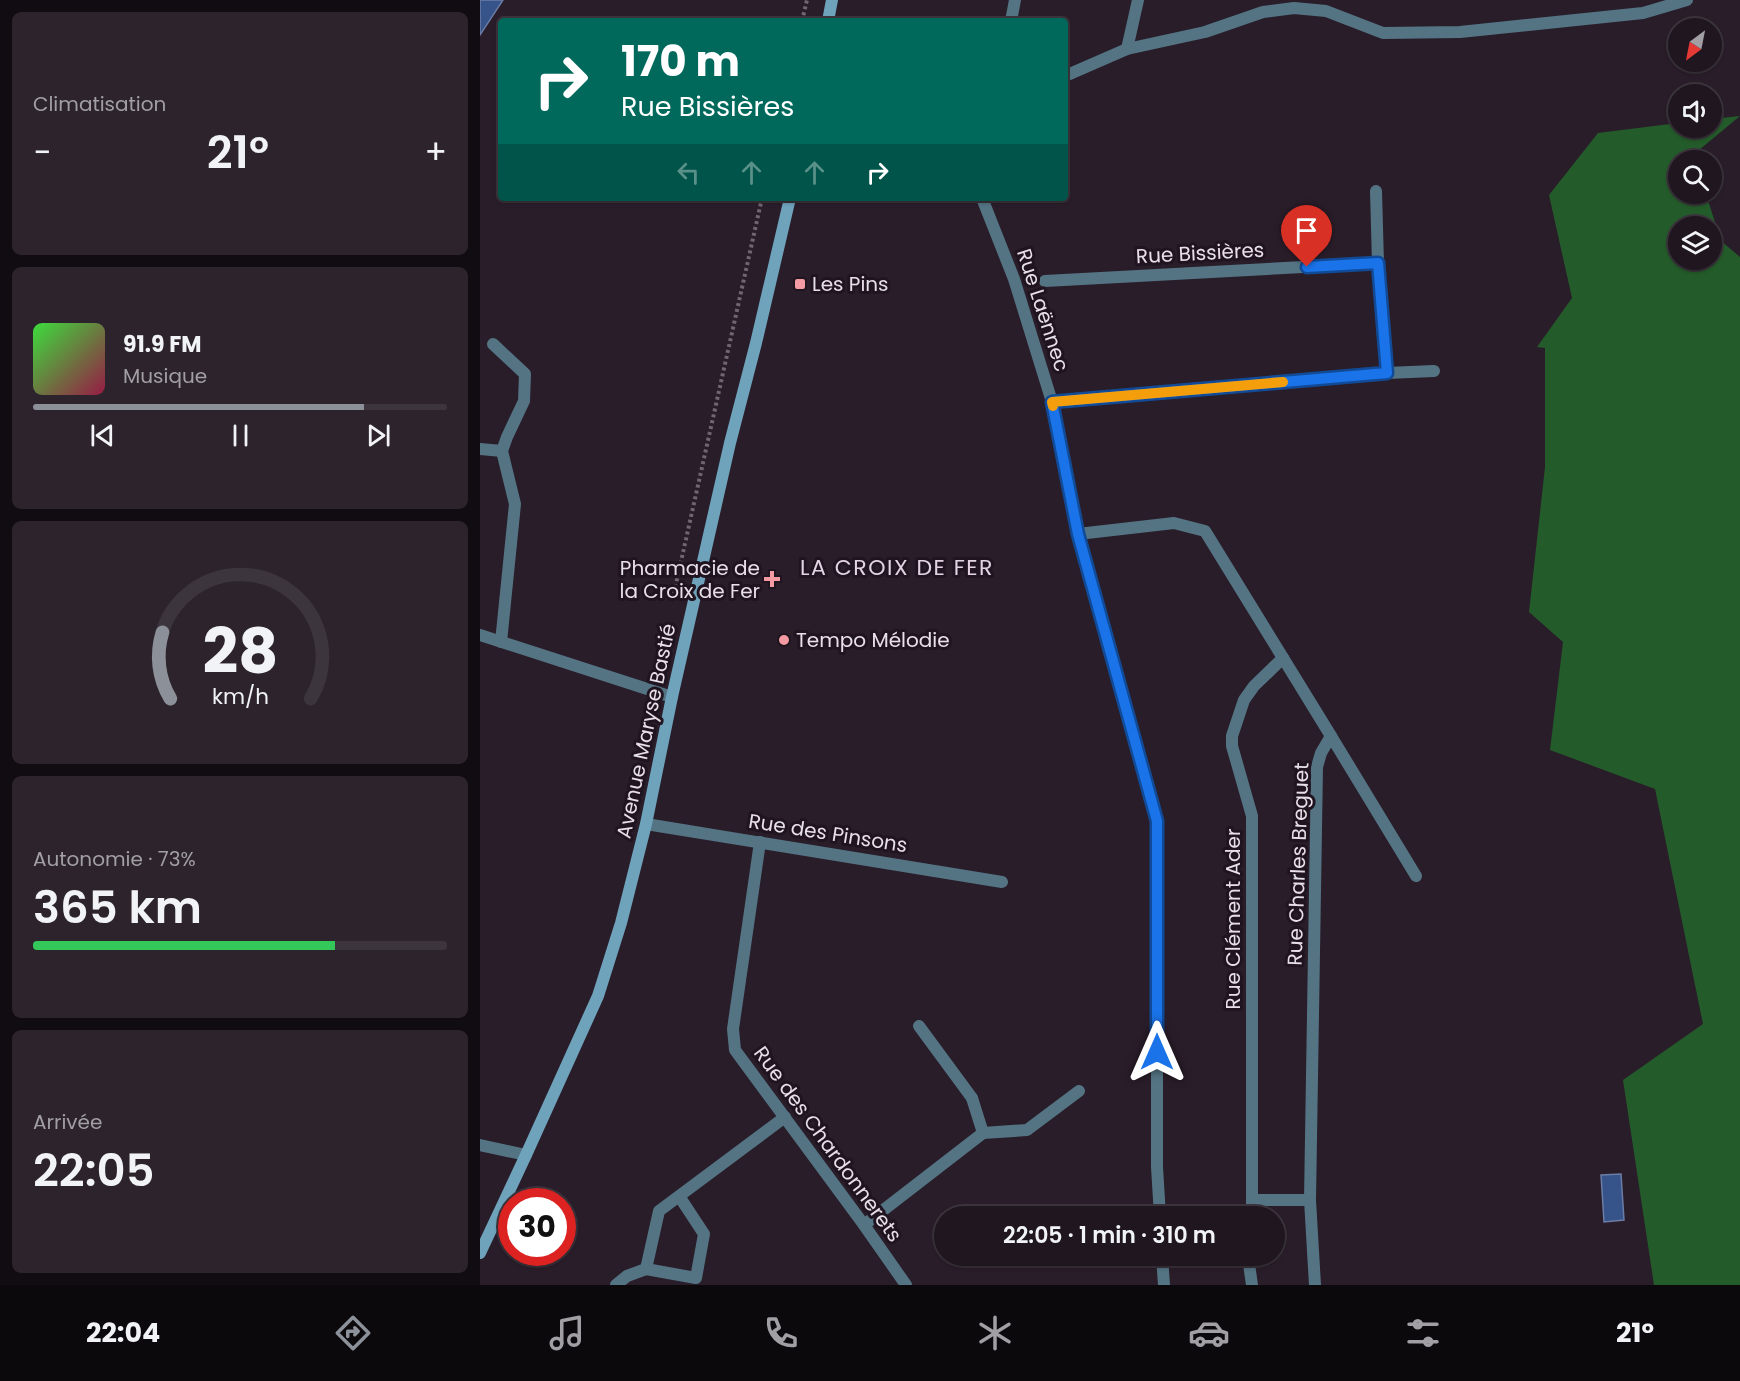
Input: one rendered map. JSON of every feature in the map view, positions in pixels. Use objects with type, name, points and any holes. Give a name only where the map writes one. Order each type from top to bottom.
[{"type":"street","points":[[829,18],[832,0]]},
{"type":"street","points":[[1012,18],[1015,0]]},
{"type":"street","points":[[1127,49],[1138,0]]},
{"type":"street","points":[[1068,75],[1127,49],[1205,32],[1263,12],[1294,8],[1326,11],[1383,33],[1460,32],[1643,13],[1687,0]]},
{"type":"street","points":[[1376,191],[1378,263],[1387,373]]},
{"type":"street","name":"Avenue Maryse Bastié","points":[[480,1253],[598,996],[621,923],[646,824],[672,697],[730,443],[789,201]]},
{"type":"street","name":"Rue Laënnec","points":[[983,201],[1014,279],[1052,402],[1078,534],[1157,821],[1157,1167],[1159,1206]]},
{"type":"street","name":"Rue Bissières","points":[[1045,281],[1378,263]]},
{"type":"street","points":[[493,344],[525,374],[524,401],[502,451],[515,504],[501,642]]},
{"type":"street","points":[[1052,402],[1387,373],[1434,371]]},
{"type":"street","points":[[480,449],[502,451]]},
{"type":"street","points":[[1078,534],[1174,523],[1205,531],[1416,876]]},
{"type":"street","points":[[480,635],[672,697]]},
{"type":"street","name":"Rue Clément Ader","points":[[1252,1206],[1252,816],[1232,746],[1232,736],[1244,700],[1254,686],[1282,658]]},
{"type":"street","name":"Rue Charles Breguet","points":[[1314,1285],[1310,1200],[1317,767],[1321,753],[1331,736]]},
{"type":"street","name":"Rue des Pinsons","points":[[646,824],[1002,882]]},
{"type":"street","name":"Rue des Chardonnerets","points":[[760,842],[733,1029],[735,1050],[906,1285]]},
{"type":"street","points":[[919,1026],[972,1098],[983,1133]]},
{"type":"street","points":[[864,1225],[983,1133],[1027,1130],[1079,1091]]},
{"type":"street","points":[[646,1269],[659,1211],[785,1117]]},
{"type":"street","points":[[480,1145],[526,1155]]},
{"type":"street","points":[[616,1285],[627,1276],[646,1269],[696,1278],[705,1234],[679,1196]]},
{"type":"street","points":[[1252,1200],[1310,1200]]},
{"type":"street","points":[[1163,1266],[1164,1285]]},
{"type":"street","points":[[1249,1266],[1252,1285]]},
{"type":"path","points":[[803,18],[807,0]]},
{"type":"path","points":[[672,601],[761,201]]},
{"type":"green space","points":[[1740,116],[1722,131],[1722,118]]},
{"type":"green space","points":[[1668,124],[1668,138],[1713,138],[1699,150],[1668,150],[1668,204],[1709,204],[1713,216],[1668,216],[1668,270],[1722,270],[1722,242],[1740,257],[1740,1285],[1654,1285],[1623,1080],[1703,1024],[1655,789],[1550,750],[1563,642],[1529,612],[1545,467],[1545,348],[1537,347],[1572,298],[1549,195],[1598,133]]},
{"type":"water","points":[[480,0],[503,0],[480,35]]},
{"type":"water","points":[[1621,1174],[1624,1220],[1604,1222],[1601,1175]]},
{"type":"slow traffic","points":[[1053,406],[1052,402],[1283,382]]},
{"type":"place","name":"Les Pins","points":[[800,284]]},
{"type":"place","name":"Pharmacie de la Croix de Fer","points":[[772,579]]},
{"type":"place","name":"Tempo Mélodie","points":[[784,640]]},
{"type":"district","name":"LA CROIX DE FER","points":[[897,567]]},
{"type":"route","points":[[1157,1052],[1157,821],[1078,534],[1052,402],[1387,373],[1378,263],[1307,267]]}]
